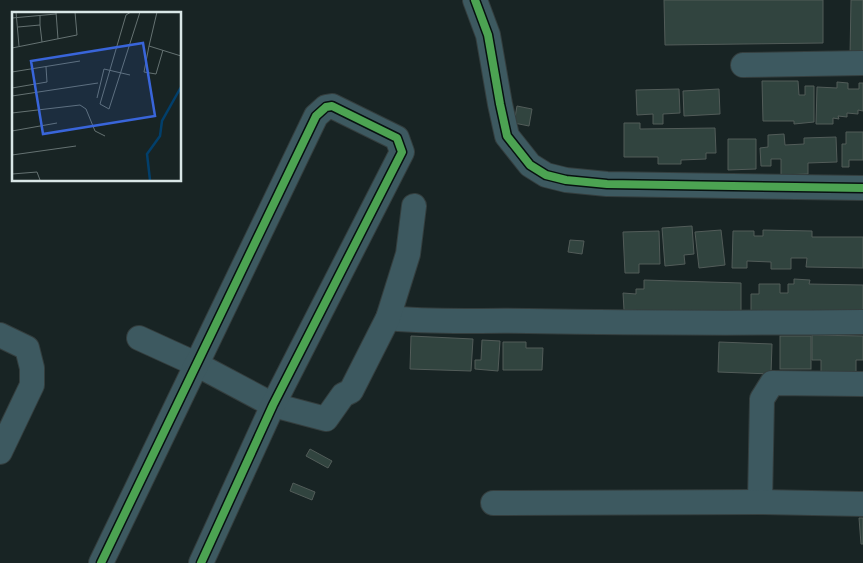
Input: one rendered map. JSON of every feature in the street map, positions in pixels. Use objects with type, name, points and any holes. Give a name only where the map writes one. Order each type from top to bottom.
[{"type":"street","points":[[476,0],[488,35],[507,136],[530,165],[546,175],[566,180],[607,184],[863,188]]},
{"type":"street","points":[[744,64],[863,63]]},
{"type":"street","points":[[101,563],[316,116],[326,107],[332,106],[397,138],[402,152],[272,405],[201,563]]},
{"type":"street","points":[[139,338],[196,364],[272,405],[326,419],[343,395],[351,391],[388,318],[408,254],[414,206]]},
{"type":"street","points":[[388,318],[420,322],[469,320],[732,323],[863,322]]},
{"type":"street","points":[[0,335],[27,348],[32,368],[32,385],[0,452]]},
{"type":"street","points":[[760,502],[762,399],[772,383],[863,384]]},
{"type":"street","points":[[493,503],[760,502],[863,504]]},
{"type":"building","points":[[664,0],[823,0],[823,43],[665,45]]},
{"type":"building","points":[[851,0],[863,0],[863,56],[850,56]]},
{"type":"building","points":[[762,81],[798,81],[799,95],[805,95],[805,86],[814,86],[814,122],[794,124],[794,121],[763,121]]},
{"type":"building","points":[[837,82],[848,83],[848,89],[859,89],[859,83],[863,83],[863,111],[858,110],[858,114],[847,113],[847,117],[838,116],[839,119],[833,118],[833,124],[816,124],[817,87],[837,88]]},
{"type":"building","points":[[679,89],[680,113],[663,114],[663,124],[653,124],[653,114],[637,115],[636,90]]},
{"type":"building","points":[[719,89],[720,114],[684,116],[683,91]]},
{"type":"building","points":[[517,106],[532,109],[529,126],[514,123]]},
{"type":"building","points":[[624,123],[640,123],[640,129],[715,128],[716,153],[706,153],[706,159],[681,160],[681,164],[658,164],[658,157],[624,157]]},
{"type":"building","points":[[846,132],[863,132],[863,160],[849,160],[849,167],[842,167],[842,144],[846,144]]},
{"type":"building","points":[[784,134],[785,145],[804,144],[804,138],[836,137],[837,162],[808,163],[808,174],[781,175],[781,159],[771,159],[771,166],[761,166],[760,148],[768,147],[768,135]]},
{"type":"building","points":[[728,139],[756,139],[756,169],[728,170]]},
{"type":"building","points":[[692,226],[694,254],[684,255],[685,264],[665,266],[662,228]]},
{"type":"building","points":[[721,230],[725,265],[699,268],[695,232]]},
{"type":"building","points":[[763,230],[812,231],[812,237],[863,237],[863,268],[806,267],[807,258],[791,258],[791,269],[771,269],[771,262],[747,261],[747,268],[732,268],[733,231],[754,231],[754,236],[763,236]]},
{"type":"building","points":[[659,231],[660,264],[639,264],[639,273],[625,273],[623,232]]},
{"type":"building","points":[[570,240],[584,241],[582,254],[568,252]]},
{"type":"building","points":[[794,279],[810,280],[809,284],[863,285],[863,311],[751,314],[751,294],[759,294],[759,284],[780,284],[780,293],[788,293],[788,284],[794,284]]},
{"type":"building","points":[[644,280],[741,283],[741,314],[624,310],[623,293],[636,294],[636,289],[644,289]]},
{"type":"building","points":[[812,335],[863,336],[863,360],[856,360],[856,372],[821,372],[821,360],[812,360]]},
{"type":"building","points":[[411,336],[473,339],[471,371],[410,369]]},
{"type":"building","points":[[780,336],[811,336],[811,369],[780,369]]},
{"type":"building","points":[[482,340],[500,341],[498,371],[475,369],[475,360],[481,360]]},
{"type":"building","points":[[503,342],[526,342],[526,348],[543,348],[542,370],[503,370]]},
{"type":"building","points":[[719,342],[772,344],[771,374],[718,372]]},
{"type":"building","points":[[310,449],[332,461],[328,468],[306,456]]},
{"type":"building","points":[[293,483],[315,492],[312,500],[290,491]]},
{"type":"building","points":[[859,518],[863,518],[863,544],[861,544]]},
{"type":"cycle path","points":[[475,0],[488,35],[507,136],[530,165],[546,175],[566,180],[607,184],[863,188]]},
{"type":"cycle path","points":[[101,563],[316,116],[326,107],[332,106],[397,138],[402,152],[273,405],[201,563]]}]
